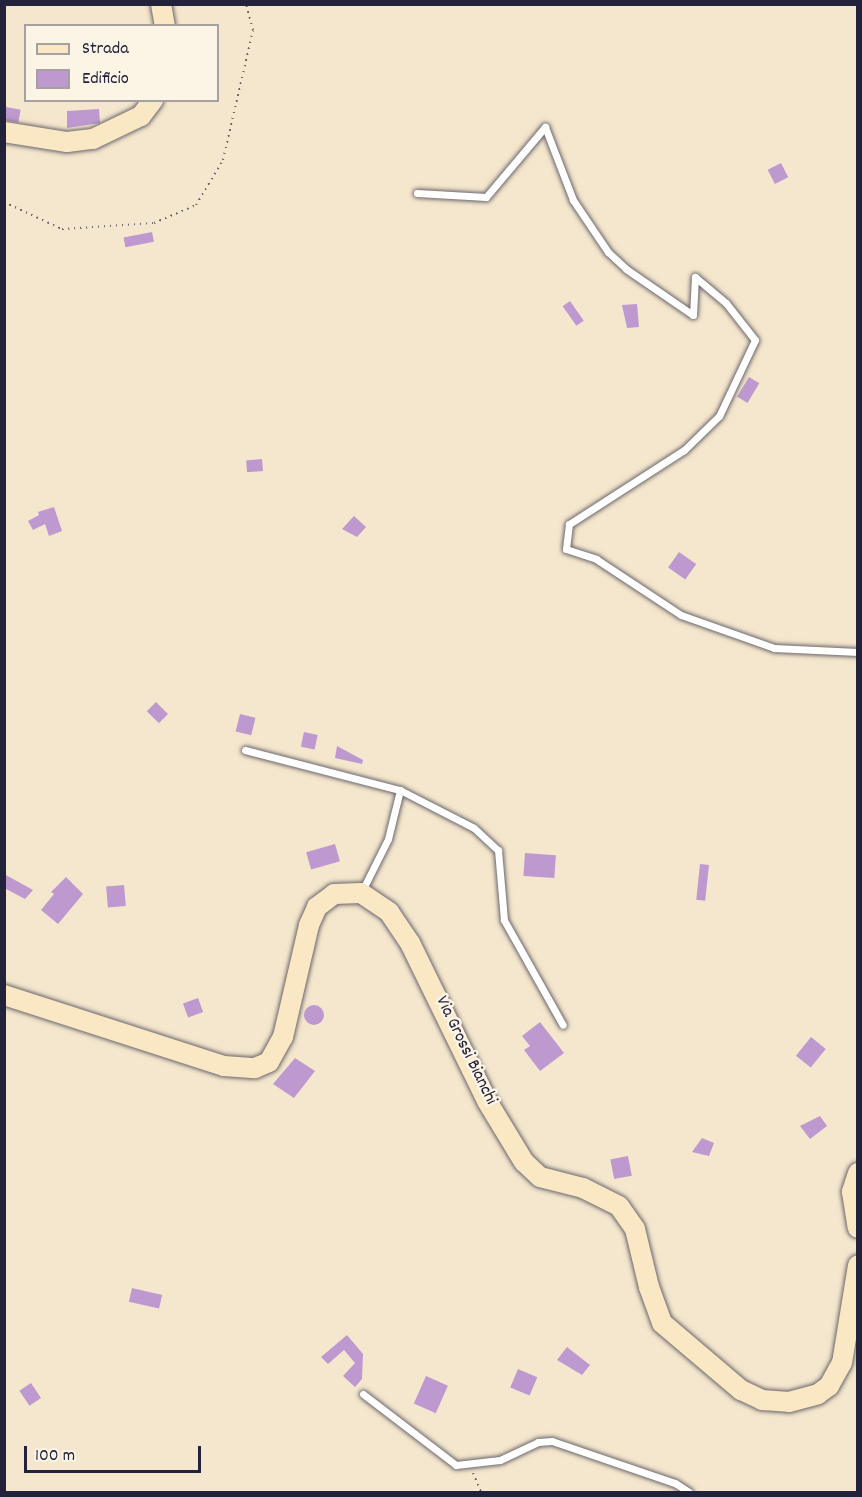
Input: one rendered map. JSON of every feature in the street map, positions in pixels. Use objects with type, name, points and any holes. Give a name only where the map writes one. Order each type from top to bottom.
[{"type":"main road","points":[[161,4],[165,24]]},
{"type":"main road","points":[[4,132],[67,142],[93,139],[141,116],[152,102]]},
{"type":"main road","points":[[4,995],[224,1066],[255,1068],[269,1062],[283,1037],[309,925],[317,907],[334,894],[361,894]]},
{"type":"main road","name":"Via Grossi Bianchi","points":[[361,894],[389,912],[410,943],[487,1101],[524,1162],[540,1177],[583,1188],[619,1206],[635,1229],[649,1287],[662,1323],[741,1390],[762,1400],[789,1402],[818,1394],[829,1386],[842,1363],[858,1265]]},
{"type":"main road","points":[[858,1173],[852,1192],[858,1228]]},
{"type":"lane","points":[[417,193],[486,197],[545,128],[573,200],[614,258],[693,315],[694,277],[726,303],[755,340],[718,416],[684,450],[569,524],[566,549],[596,559],[681,615],[774,648],[858,652]]},
{"type":"lane","points":[[245,750],[400,790],[474,828],[498,850],[504,920],[562,1026]]},
{"type":"lane","points":[[361,894],[388,839],[400,790]]},
{"type":"lane","points":[[363,1394],[456,1465],[500,1460],[537,1442],[552,1441],[675,1483],[689,1492]]},
{"type":"path","points":[[4,202],[62,229],[154,223],[196,205],[222,160],[253,30],[246,4]]},
{"type":"path","points":[[469,1464],[481,1492]]},
{"type":"building","points":[[6,107],[21,110],[18,123],[4,120]]},
{"type":"building","points":[[99,109],[100,123],[67,128],[67,111]]},
{"type":"building","points":[[781,163],[788,177],[775,184],[768,170]]},
{"type":"building","points":[[152,232],[154,242],[125,247],[124,238]]},
{"type":"building","points":[[570,301],[584,321],[576,326],[563,306]]},
{"type":"building","points":[[637,304],[639,327],[627,328],[622,305]]},
{"type":"building","points":[[749,377],[759,383],[747,403],[737,397]]},
{"type":"building","points":[[262,459],[263,471],[247,472],[246,460]]},
{"type":"building","points":[[54,507],[62,531],[49,536],[45,524],[33,530],[28,521],[39,515],[38,512]]},
{"type":"building","points":[[354,516],[366,527],[357,537],[342,529]]},
{"type":"building","points":[[679,552],[696,564],[685,580],[668,568]]},
{"type":"building","points":[[156,702],[168,714],[159,723],[147,711]]},
{"type":"building","points":[[240,714],[256,718],[251,735],[236,731]]},
{"type":"building","points":[[304,732],[318,735],[315,750],[301,747]]},
{"type":"building","points":[[337,746],[363,760],[362,764],[335,758]]},
{"type":"building","points":[[335,844],[340,861],[311,870],[306,852]]},
{"type":"building","points":[[525,853],[556,855],[554,878],[523,876]]},
{"type":"building","points":[[700,864],[709,865],[705,901],[696,900]]},
{"type":"building","points":[[4,874],[33,890],[25,899],[4,888]]},
{"type":"building","points":[[66,877],[83,894],[58,924],[41,910],[54,894],[51,892]]},
{"type":"building","points":[[124,885],[126,906],[108,907],[106,887]]},
{"type":"building","points":[[198,998],[203,1012],[188,1018],[183,1003]]},
{"type":"building","points":[[314,1005],[321,1008],[324,1015],[321,1022],[314,1025],[307,1022],[304,1015],[307,1008]]},
{"type":"building","points":[[540,1022],[564,1053],[540,1071],[524,1050],[530,1046],[522,1036]]},
{"type":"building","points":[[811,1037],[826,1049],[811,1068],[796,1056]]},
{"type":"building","points":[[295,1058],[315,1071],[294,1098],[273,1084]]},
{"type":"building","points":[[820,1116],[827,1126],[810,1139],[800,1126]]},
{"type":"building","points":[[702,1138],[714,1143],[709,1156],[692,1152]]},
{"type":"building","points":[[628,1156],[632,1176],[614,1179],[610,1159]]},
{"type":"building","points":[[132,1288],[162,1295],[159,1309],[129,1302]]},
{"type":"building","points":[[347,1335],[363,1354],[362,1379],[355,1387],[343,1376],[355,1363],[344,1350],[328,1364],[321,1357]]},
{"type":"building","points":[[567,1347],[590,1365],[582,1375],[557,1360]]},
{"type":"building","points":[[518,1369],[537,1377],[530,1396],[510,1387]]},
{"type":"building","points":[[426,1376],[448,1386],[436,1413],[414,1403]]},
{"type":"building","points":[[31,1383],[41,1398],[29,1406],[19,1391]]}]
